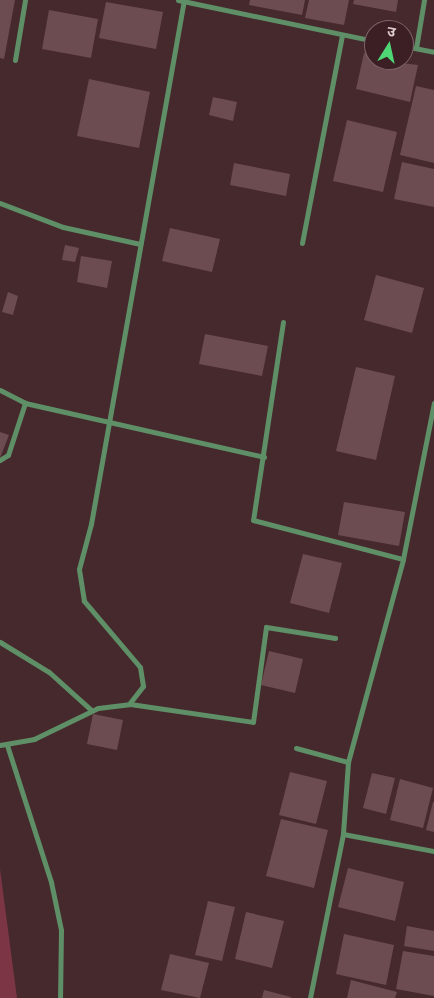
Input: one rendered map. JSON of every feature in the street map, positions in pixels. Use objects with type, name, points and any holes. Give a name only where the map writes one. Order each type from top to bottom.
[{"type":"street","points":[[15,60],[25,0]]},
{"type":"street","points":[[129,704],[140,694],[143,672],[89,608],[79,579],[182,0],[364,39]]},
{"type":"street","points":[[424,0],[416,48],[434,52]]},
{"type":"street","points":[[302,243],[342,36]]},
{"type":"street","points":[[0,202],[53,223],[140,244]]},
{"type":"street","points":[[282,322],[264,457],[252,514],[255,522],[403,560]]},
{"type":"street","points":[[0,390],[24,403],[264,457]]},
{"type":"street","points":[[0,460],[8,455],[24,403]]},
{"type":"street","points":[[310,998],[343,834],[348,762],[403,560],[434,403]]},
{"type":"street","points":[[0,745],[34,739],[91,710],[129,704],[253,722],[266,627],[335,638]]},
{"type":"street","points":[[0,642],[49,672],[91,710]]},
{"type":"street","points":[[7,745],[52,882],[61,930],[60,998]]},
{"type":"street","points":[[296,748],[348,762]]},
{"type":"street","points":[[343,834],[434,851]]},
{"type":"shaded area","points":[[0,869],[17,998],[0,998]]},
{"type":"building","points":[[0,0],[15,0],[4,59],[0,58]]},
{"type":"building","points":[[250,0],[305,0],[302,15],[249,5]]},
{"type":"building","points":[[309,0],[349,0],[344,25],[305,18]]},
{"type":"building","points":[[354,0],[398,0],[396,12],[353,4]]},
{"type":"building","points":[[106,2],[163,12],[156,49],[99,38]]},
{"type":"building","points":[[49,10],[98,19],[91,58],[42,49]]},
{"type":"building","points":[[364,53],[364,70],[414,70],[414,65],[418,65],[410,102],[356,89]]},
{"type":"building","points":[[89,79],[150,92],[139,148],[77,136]]},
{"type":"building","points":[[416,86],[434,90],[434,163],[400,155]]},
{"type":"building","points":[[213,97],[237,102],[233,121],[209,115]]},
{"type":"building","points":[[347,120],[397,132],[383,192],[333,181]]},
{"type":"building","points":[[402,162],[434,169],[434,207],[394,199]]},
{"type":"building","points":[[234,163],[290,174],[286,196],[230,185]]},
{"type":"building","points":[[170,228],[220,239],[212,272],[162,261]]},
{"type":"building","points":[[65,245],[79,248],[75,262],[62,260]]},
{"type":"building","points":[[81,256],[112,261],[107,288],[77,282]]},
{"type":"building","points":[[376,275],[424,288],[412,333],[364,320]]},
{"type":"building","points":[[8,292],[18,296],[13,315],[2,312]]},
{"type":"building","points":[[205,334],[268,346],[262,376],[199,364]]},
{"type":"building","points":[[356,367],[395,376],[376,460],[336,451]]},
{"type":"building","points":[[0,432],[9,435],[0,458]]},
{"type":"building","points":[[344,502],[405,512],[399,546],[338,535]]},
{"type":"building","points":[[303,554],[342,563],[329,613],[290,603]]},
{"type":"building","points":[[269,651],[303,659],[295,693],[261,685]]},
{"type":"building","points":[[93,714],[123,720],[117,750],[87,744]]},
{"type":"building","points":[[290,772],[327,781],[316,824],[279,815]]},
{"type":"building","points":[[372,773],[395,778],[386,814],[363,808]]},
{"type":"building","points":[[400,779],[433,788],[423,828],[390,820]]},
{"type":"building","points":[[434,802],[434,832],[426,830]]},
{"type":"building","points":[[281,819],[328,830],[314,888],[266,876]]},
{"type":"building","points":[[348,868],[404,882],[395,921],[338,907]]},
{"type":"building","points":[[208,901],[235,907],[222,961],[195,955]]},
{"type":"building","points":[[246,912],[284,921],[272,968],[235,959]]},
{"type":"building","points":[[407,926],[434,931],[434,951],[404,946]]},
{"type":"building","points":[[344,934],[394,945],[386,985],[336,974]]},
{"type":"building","points":[[403,951],[434,956],[434,996],[396,989]]},
{"type":"building","points":[[170,954],[209,963],[200,998],[161,990]]},
{"type":"building","points":[[351,980],[397,992],[395,998],[347,998]]},
{"type":"building","points":[[264,990],[291,997],[291,998],[262,998]]}]
